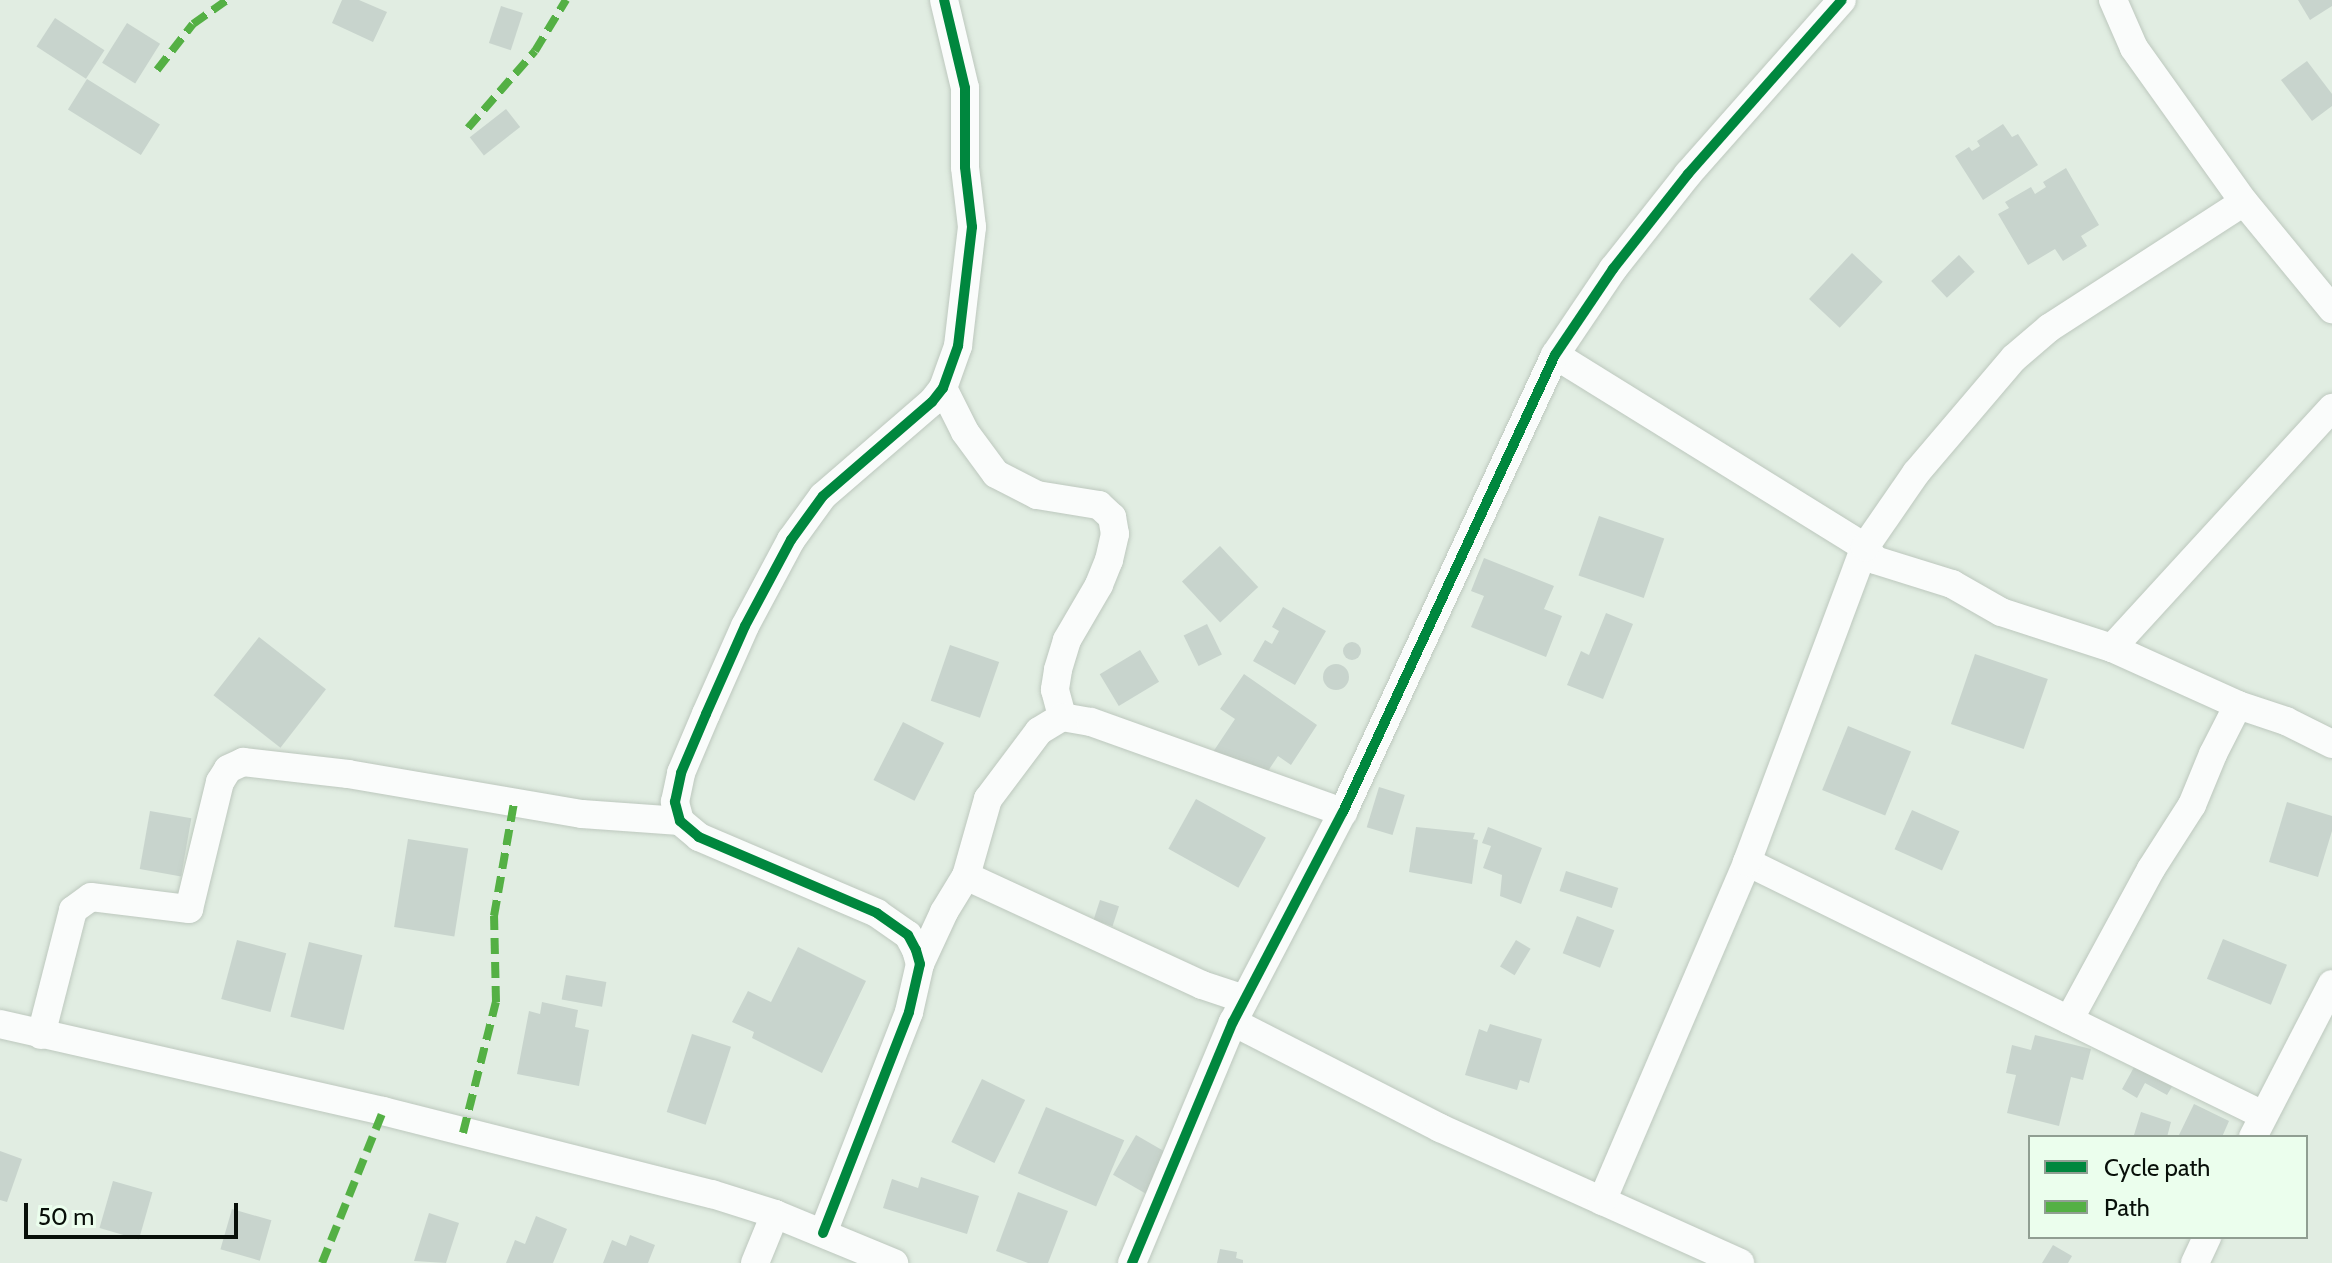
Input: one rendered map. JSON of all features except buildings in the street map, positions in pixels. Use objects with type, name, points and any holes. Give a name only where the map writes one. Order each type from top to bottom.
[{"type":"street","points":[[920,964],[908,935],[877,913],[699,837],[680,821],[675,802],[681,773],[745,626],[791,540],[823,496],[899,432],[943,388],[958,346],[972,227],[965,167],[965,88],[944,0]]},
{"type":"street","points":[[1132,1263],[1239,1011],[1343,812],[1555,355],[1613,269],[1688,174],[1842,0]]},
{"type":"street","points":[[2113,0],[2134,48],[2244,202],[2332,309]]},
{"type":"street","points":[[1602,1201],[1747,862],[1865,547],[1916,473],[2014,358],[2049,328],[2244,202]]},
{"type":"street","points":[[1555,355],[1865,547],[1875,560],[1952,584],[2001,612],[2112,648],[2238,705],[2286,721],[2332,744]]},
{"type":"street","points":[[943,388],[965,432],[996,474],[1037,495],[1099,505],[1112,517],[1115,534],[1109,560],[1099,585],[1067,640],[1058,670],[1055,690],[1062,717]]},
{"type":"street","points":[[2112,648],[2332,408]]},
{"type":"street","points":[[2069,1020],[2151,869],[2192,805],[2238,705]]},
{"type":"street","points":[[823,1233],[909,1012],[920,964],[966,876],[988,799],[1039,731],[1062,717],[1091,722],[1343,812]]},
{"type":"street","points":[[41,1035],[73,910],[91,897],[189,909],[220,782],[228,769],[243,762],[348,774],[582,814],[680,821]]},
{"type":"street","points":[[1747,862],[2069,1020],[2258,1126],[2332,984]]},
{"type":"street","points":[[966,876],[1189,979],[1440,1128],[1740,1263]]},
{"type":"street","points":[[0,1024],[383,1111],[712,1194],[775,1214],[894,1263]]},
{"type":"street","points":[[755,1263],[775,1214]]},
{"type":"street","points":[[2195,1263],[2206,1239]]},
{"type":"marked path","points":[[157,70],[193,24],[227,0]]},
{"type":"marked path","points":[[468,128],[535,51],[566,0]]},
{"type":"marked path","points":[[463,1133],[496,1002],[494,916],[514,802]]},
{"type":"marked path","points":[[322,1263],[383,1111]]},
{"type":"cycle path","points":[[823,1233],[909,1012],[920,964],[916,950],[908,935],[877,913],[699,837],[680,821],[675,802],[681,773],[706,714],[745,626],[791,540],[823,496],[932,402],[943,388],[958,346],[972,227],[965,167],[965,88],[944,0]]},
{"type":"cycle path","points":[[1132,1263],[1233,1022],[1343,812],[1555,355],[1613,269],[1688,174],[1842,0]]}]
